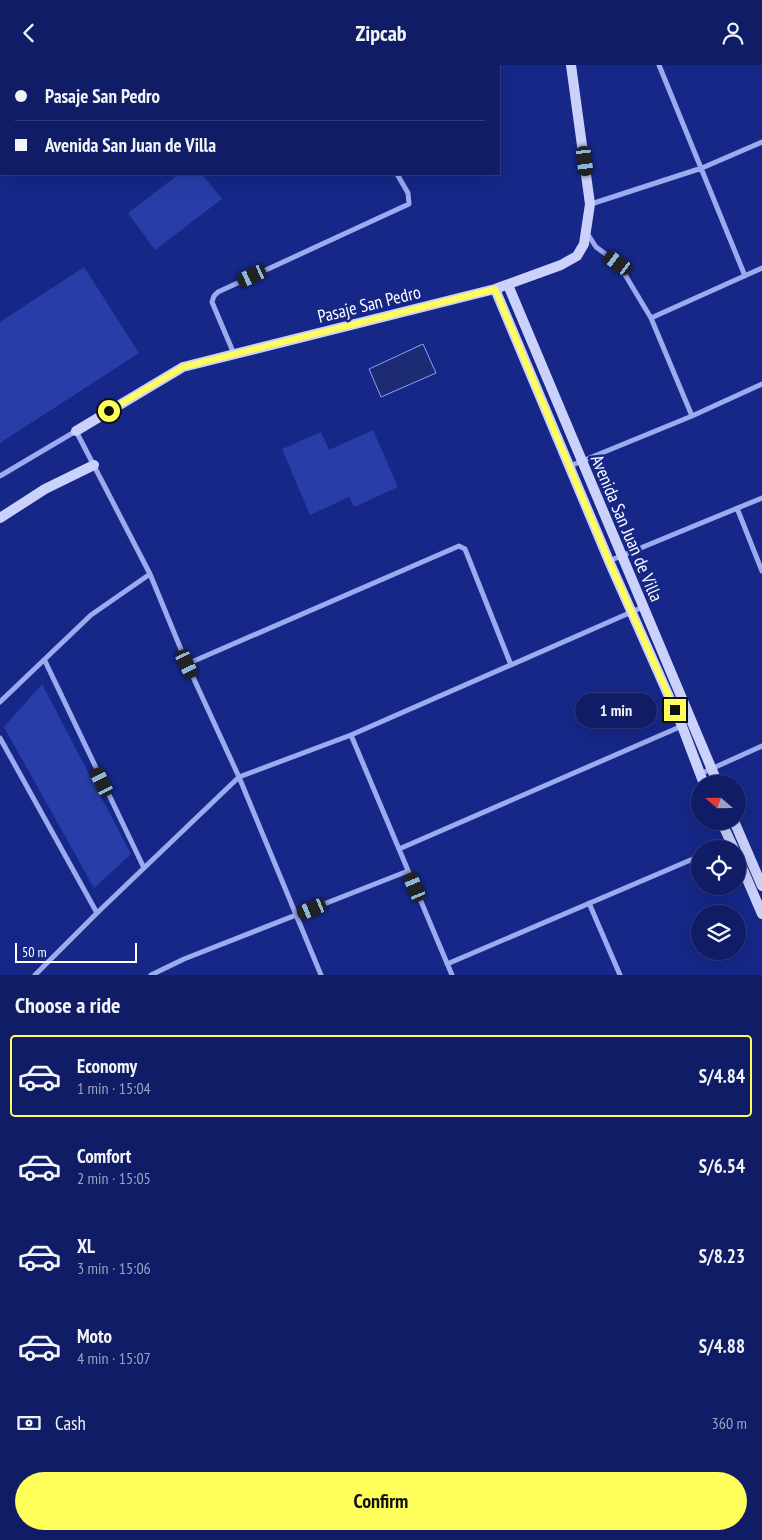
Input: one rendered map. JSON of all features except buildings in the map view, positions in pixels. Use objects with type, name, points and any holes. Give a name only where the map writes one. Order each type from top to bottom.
[{"type":"street","name":"Pasaje San Pedro","points":[[0,476],[174,371],[234,354],[495,289],[561,265],[576,256],[584,244],[587,233],[590,204],[570,65]]},
{"type":"street","points":[[659,65],[744,275]]},
{"type":"street","points":[[590,204],[702,168],[762,142]]},
{"type":"street","points":[[234,354],[212,302],[214,296],[218,292],[409,204],[408,193],[398,175]]},
{"type":"street","points":[[587,233],[596,247],[618,263],[650,318],[692,416]]},
{"type":"street","points":[[650,318],[762,268]]},
{"type":"street","name":"Avenida San Juan de Villa","points":[[508,285],[714,775]]},
{"type":"street","name":"Avenida San Juan de Villa","points":[[495,289],[609,561],[682,726],[700,775]]},
{"type":"street","points":[[570,466],[692,416],[762,384]]},
{"type":"street","points":[[76,431],[150,574],[187,664],[239,777],[321,975]]},
{"type":"street","points":[[0,518],[46,489],[94,465]]},
{"type":"street","points":[[609,561],[762,498]]},
{"type":"street","points":[[737,508],[762,571]]},
{"type":"street","points":[[187,664],[459,546],[465,549],[511,665]]},
{"type":"street","points":[[0,702],[91,615],[150,574]]},
{"type":"street","points":[[35,975],[239,777],[351,735],[643,607]]},
{"type":"street","points":[[45,661],[144,868]]},
{"type":"street","points":[[399,849],[682,726]]},
{"type":"street","points":[[351,735],[452,975]]},
{"type":"street","points":[[0,738],[97,913]]},
{"type":"street","points":[[706,775],[712,769],[762,746]]},
{"type":"street","points":[[738,830],[762,886]]},
{"type":"street","points":[[448,964],[691,860]]},
{"type":"street","points":[[151,975],[184,959],[408,871]]},
{"type":"street","points":[[746,876],[762,914]]},
{"type":"street","points":[[590,903],[620,975]]},
{"type":"shaded area","points":[[178,175],[203,175],[222,199],[155,250],[128,213]]},
{"type":"shaded area","points":[[84,267],[139,353],[0,443],[0,322]]},
{"type":"shaded area","points":[[423,344],[436,373],[381,397],[369,369]]},
{"type":"shaded area","points":[[373,430],[398,487],[354,507],[349,497],[310,515],[282,449],[321,432],[329,450]]},
{"type":"shaded area","points":[[42,684],[131,854],[94,888],[4,727]]},
{"type":"route","points":[[109,411],[183,367],[495,289],[609,561],[675,710]]}]
